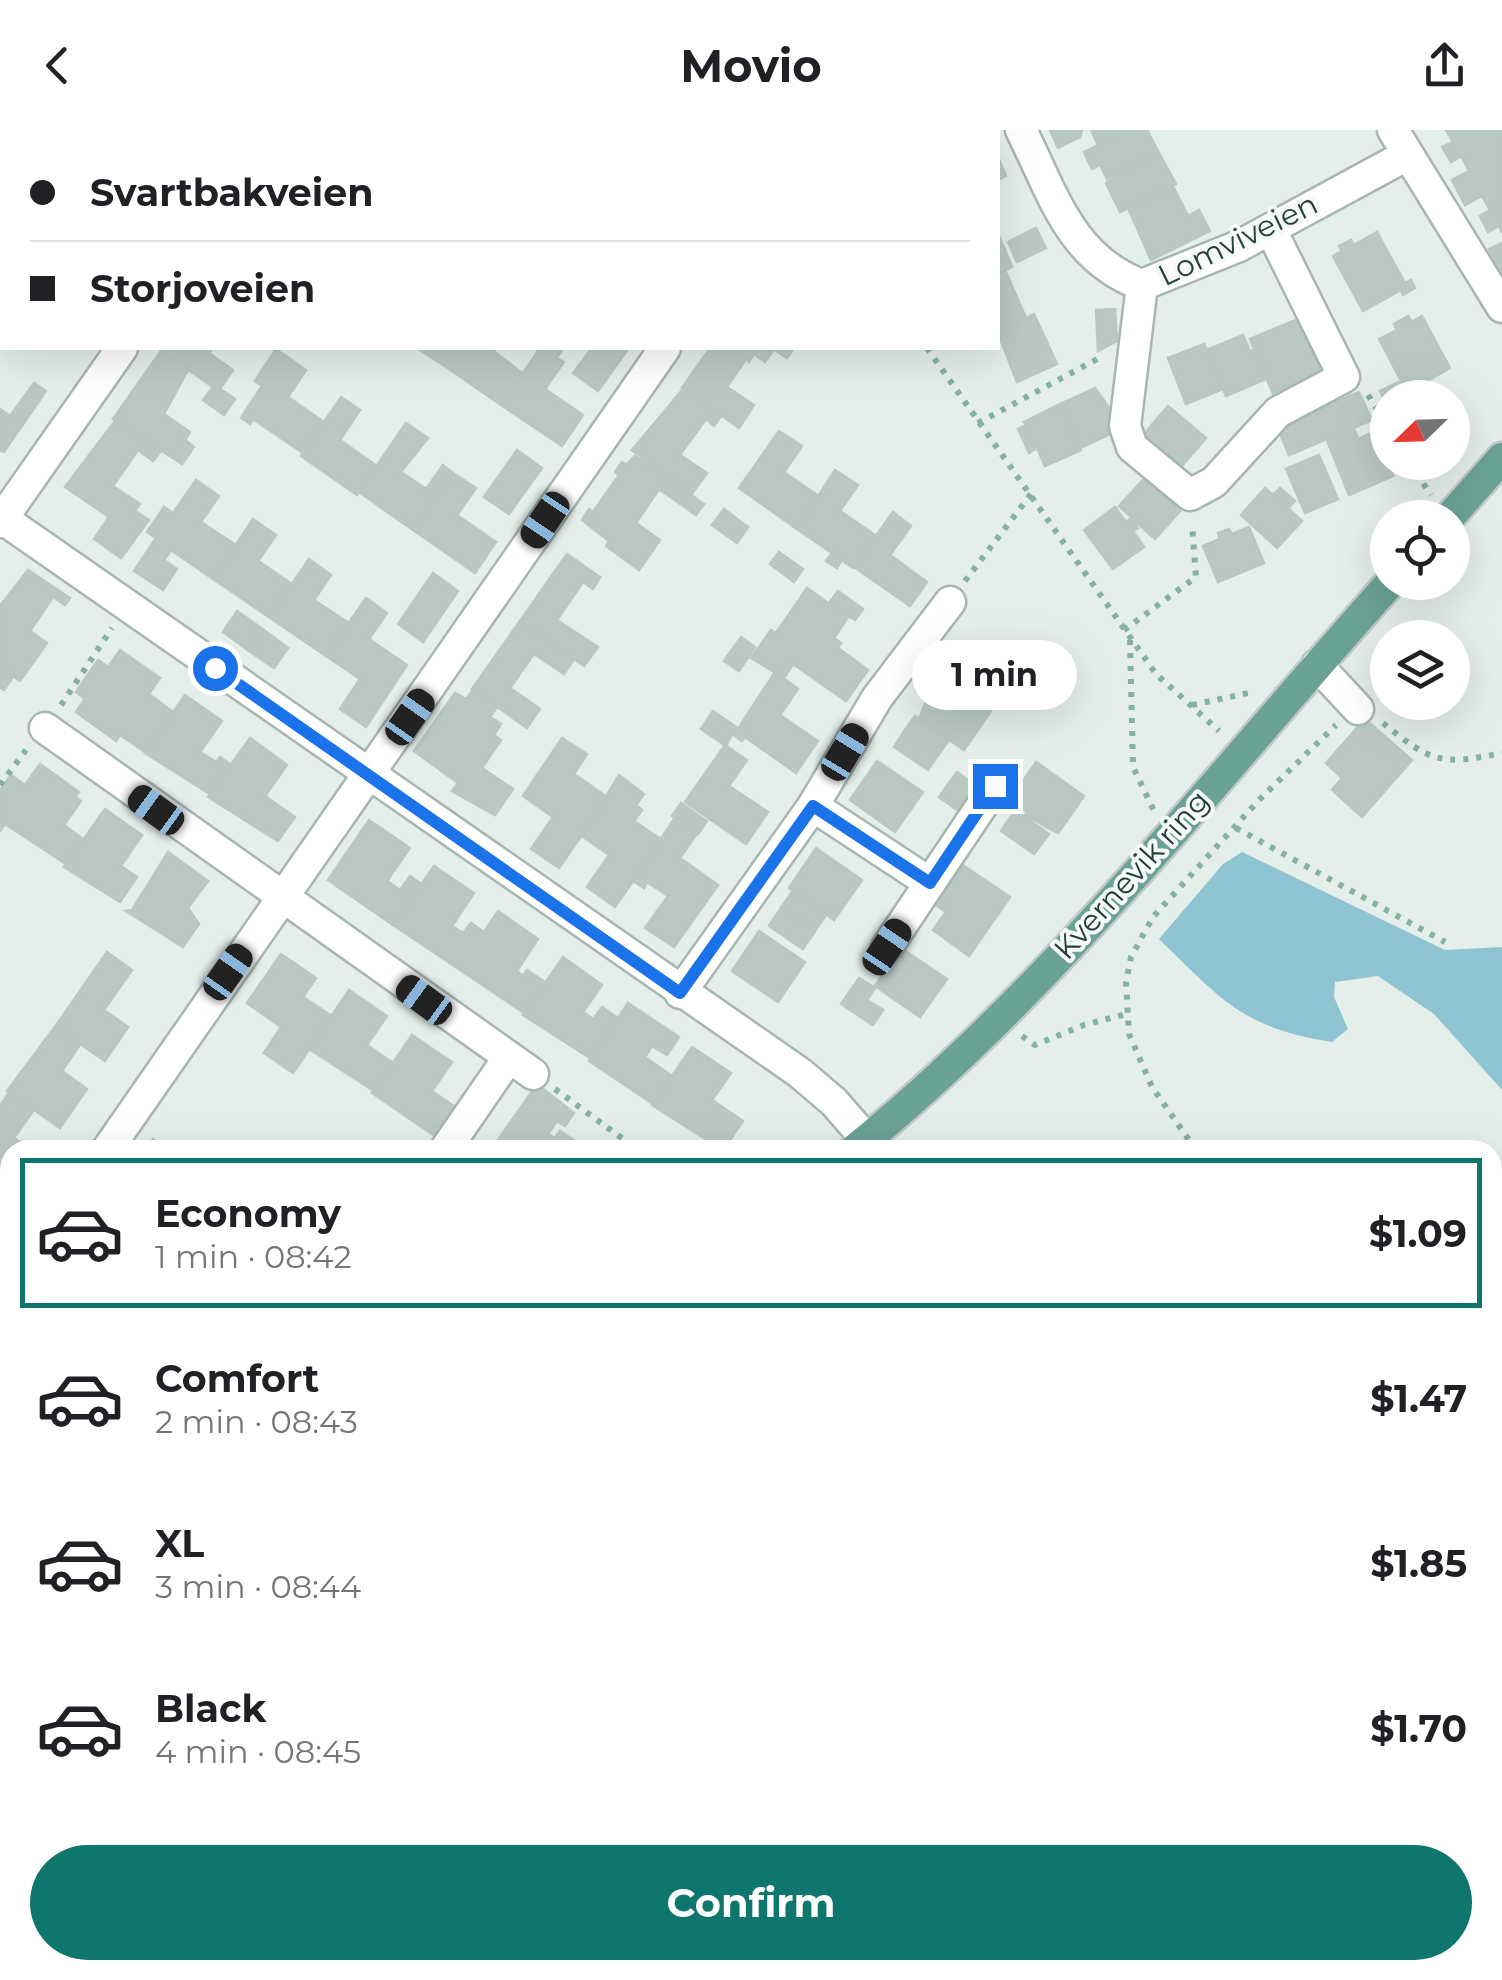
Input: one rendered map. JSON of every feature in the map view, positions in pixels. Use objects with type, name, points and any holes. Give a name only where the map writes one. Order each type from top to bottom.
[{"type":"main road","points":[[1453,500],[1502,458]]},
{"type":"main road","name":"Kvernevik ring","points":[[866,1140],[943,1076],[1008,1011],[1144,866],[1375,600]]},
{"type":"street","name":"Lomviveien","points":[[1021,130],[1084,252],[1112,274],[1142,285],[1271,230],[1400,142],[1502,307]]},
{"type":"street","points":[[1142,285],[1125,426],[1132,447],[1190,495],[1214,482],[1278,412],[1344,377],[1271,230]]},
{"type":"street","points":[[120,350],[5,504],[126,606],[680,993],[800,1072],[834,1102],[857,1140]]},
{"type":"street","points":[[114,1140],[664,350]]},
{"type":"street","points":[[680,993],[813,806],[878,698],[950,602]]},
{"type":"street","points":[[1316,665],[1358,709]]},
{"type":"street","points":[[45,728],[520,1067],[454,1140]]},
{"type":"street","points":[[887,947],[995,786]]},
{"type":"street","points":[[813,806],[930,883]]},
{"type":"path","points":[[978,422],[1135,339]]},
{"type":"path","points":[[928,350],[1156,674],[1218,731]]},
{"type":"path","points":[[950,602],[1030,494]]},
{"type":"path","points":[[1124,630],[1196,577],[1190,495]]},
{"type":"path","points":[[45,728],[126,606]]},
{"type":"path","points":[[1130,639],[1134,767],[1156,815]]},
{"type":"path","points":[[1191,706],[1266,690]]},
{"type":"path","points":[[1189,1140],[1152,1088],[1138,1058],[1126,1014],[1131,957],[1140,936],[1292,766],[1345,716],[1358,709],[1368,711],[1424,756],[1445,760],[1502,753]]},
{"type":"path","points":[[0,785],[10,772]]},
{"type":"path","points":[[1236,828],[1446,942]]},
{"type":"path","points":[[1008,1011],[1024,1040],[1036,1046],[1126,1014]]},
{"type":"path","points":[[520,1067],[624,1140]]},
{"type":"water","points":[[1242,852],[1445,950],[1502,947],[1502,1090],[1434,1014],[1378,976],[1335,982],[1334,997],[1348,1029],[1332,1042],[1301,1036],[1254,1019],[1217,994],[1159,939],[1223,864]]},
{"type":"building","points":[[1050,130],[1082,130],[1080,137],[1058,148]]},
{"type":"building","points":[[1091,130],[1128,130],[1098,145]]},
{"type":"building","points":[[1128,130],[1147,130],[1159,153],[1107,179],[1100,165],[1092,169],[1084,152]]},
{"type":"building","points":[[1446,130],[1501,130],[1502,233],[1499,226],[1488,232],[1480,216],[1490,210],[1482,196],[1465,205],[1452,180],[1469,171],[1461,156],[1451,162],[1442,147],[1453,142]]},
{"type":"building","points":[[1159,153],[1176,184],[1120,212],[1106,183]]},
{"type":"building","points":[[1173,186],[1188,216],[1199,210],[1210,231],[1151,260],[1128,208]]},
{"type":"building","points":[[1036,228],[1046,248],[1017,262],[1008,242]]},
{"type":"building","points":[[1377,232],[1405,283],[1411,280],[1415,288],[1403,295],[1401,290],[1363,311],[1333,256],[1342,251],[1339,246],[1351,240],[1354,245]]},
{"type":"building","points":[[1000,238],[1012,267],[1000,273]]},
{"type":"building","points":[[1502,243],[1502,274],[1489,249]]},
{"type":"building","points":[[1005,270],[1026,318],[1000,332],[1000,273]]},
{"type":"building","points":[[1115,309],[1117,341],[1098,351],[1096,310]]},
{"type":"building","points":[[1034,314],[1057,364],[1017,382],[1000,332]]},
{"type":"building","points":[[1408,316],[1412,322],[1422,316],[1450,368],[1428,380],[1401,380],[1379,339],[1397,330],[1394,324]]},
{"type":"building","points":[[1298,319],[1322,375],[1274,396],[1250,339]]},
{"type":"building","points":[[1243,335],[1250,351],[1256,349],[1268,378],[1226,396],[1207,350]]},
{"type":"building","points":[[1204,344],[1223,389],[1186,404],[1168,358]]},
{"type":"building","points":[[211,350],[209,353],[233,370],[220,389],[235,399],[224,415],[203,400],[213,387],[161,351]]},
{"type":"building","points":[[275,350],[306,370],[288,397],[324,422],[303,453],[253,419],[250,424],[241,418],[262,386],[255,381]]},
{"type":"building","points":[[420,350],[457,350],[445,366]]},
{"type":"building","points":[[457,350],[493,350],[523,374],[501,405],[445,366]]},
{"type":"building","points":[[539,350],[562,350],[557,358],[564,362],[545,389],[583,415],[562,446],[501,405]]},
{"type":"building","points":[[590,350],[628,350],[598,391],[573,373]]},
{"type":"building","points":[[709,350],[773,350],[765,362],[754,354],[749,362],[746,359],[727,387],[754,405],[739,428],[682,388]]},
{"type":"building","points":[[775,350],[793,350],[787,358]]},
{"type":"building","points":[[161,351],[188,370],[164,414],[190,432],[185,440],[194,447],[182,464],[113,419]]},
{"type":"building","points":[[34,383],[46,391],[4,452],[0,450],[0,409],[10,416]]},
{"type":"building","points":[[1095,388],[1112,412],[1107,414],[1115,432],[1080,448],[1060,404]]},
{"type":"building","points":[[683,389],[721,416],[714,426],[706,419],[680,455],[707,473],[691,495],[632,450]]},
{"type":"building","points":[[1359,392],[1370,416],[1370,421],[1289,455],[1277,426]]},
{"type":"building","points":[[341,397],[360,410],[340,440],[377,466],[357,495],[301,456]]},
{"type":"building","points":[[1060,404],[1081,450],[1045,466],[1037,448],[1029,453],[1018,429]]},
{"type":"building","points":[[1168,406],[1206,438],[1181,467],[1143,435]]},
{"type":"building","points":[[115,421],[160,452],[153,461],[138,450],[113,486],[140,504],[135,511],[149,520],[121,558],[94,539],[109,517],[65,487]]},
{"type":"building","points":[[406,423],[428,438],[401,472],[426,489],[443,465],[453,473],[413,530],[359,492]]},
{"type":"building","points":[[1353,426],[1358,439],[1370,434],[1370,480],[1384,480],[1349,495],[1326,438]]},
{"type":"building","points":[[779,431],[802,446],[784,472],[820,497],[797,529],[739,488]]},
{"type":"building","points":[[517,450],[542,468],[509,514],[484,497]]},
{"type":"building","points":[[1319,455],[1338,499],[1305,513],[1286,469]]},
{"type":"building","points":[[635,456],[704,504],[696,515],[659,489],[636,523],[660,540],[639,570],[606,546],[609,541],[582,520],[589,509],[593,512],[619,475],[615,472],[622,462],[626,465]]},
{"type":"building","points":[[835,470],[858,485],[840,511],[875,535],[853,568],[842,560],[837,568],[826,561],[832,553],[797,529]]},
{"type":"building","points":[[453,473],[476,488],[457,515],[496,542],[475,573],[413,530]]},
{"type":"building","points":[[1144,479],[1180,511],[1155,539],[1119,506]]},
{"type":"building","points":[[196,480],[219,496],[201,522],[236,545],[213,579],[171,550],[164,560],[177,569],[163,590],[134,571],[156,538],[147,532],[164,507],[173,513]]},
{"type":"building","points":[[1265,488],[1273,495],[1280,488],[1295,501],[1288,508],[1302,521],[1277,548],[1241,515]]},
{"type":"building","points":[[1115,507],[1126,522],[1131,518],[1138,528],[1133,531],[1144,547],[1113,569],[1084,530]]},
{"type":"building","points":[[724,509],[748,527],[737,543],[712,525]]},
{"type":"building","points":[[893,512],[911,526],[890,555],[927,582],[910,606],[854,567]]},
{"type":"building","points":[[253,519],[276,535],[258,561],[292,584],[269,617],[213,579]]},
{"type":"building","points":[[1249,527],[1264,563],[1218,582],[1203,546],[1220,539],[1218,533],[1229,529],[1232,534]]},
{"type":"building","points":[[779,552],[803,569],[794,582],[770,564]]},
{"type":"building","points":[[567,554],[600,577],[593,589],[583,582],[557,620],[598,647],[584,666],[520,621]]},
{"type":"building","points":[[309,559],[331,575],[314,600],[349,623],[326,656],[269,617]]},
{"type":"building","points":[[28,570],[70,598],[65,605],[53,597],[30,631],[47,643],[20,681],[0,667],[0,606]]},
{"type":"building","points":[[433,573],[458,591],[423,642],[398,624]]},
{"type":"building","points":[[807,588],[848,617],[834,638],[841,643],[838,648],[868,670],[846,701],[793,664],[784,678],[751,658],[771,630],[776,633]]},
{"type":"building","points":[[838,591],[863,609],[855,620],[829,603]]},
{"type":"building","points":[[366,598],[387,613],[369,639],[407,665],[366,727],[340,709],[360,679],[326,656]]},
{"type":"building","points":[[237,611],[264,630],[249,651],[223,632]]},
{"type":"building","points":[[520,621],[574,659],[564,674],[534,654],[510,688],[540,709],[527,728],[472,689]]},
{"type":"building","points":[[264,630],[288,648],[274,668],[249,651]]},
{"type":"building","points":[[741,637],[755,647],[739,671],[724,661]]},
{"type":"building","points":[[120,650],[160,678],[149,694],[173,712],[145,752],[120,735],[116,741],[76,712],[85,699],[76,692],[98,660],[108,667]]},
{"type":"building","points":[[0,667],[13,677],[4,690],[0,687]]},
{"type":"building","points":[[775,672],[798,689],[780,715],[818,741],[796,773],[745,737],[742,741],[734,735]]},
{"type":"building","points":[[946,679],[991,711],[964,750],[919,719],[929,694],[934,697]]},
{"type":"building","points":[[473,690],[497,707],[490,717],[501,724],[494,735],[501,740],[482,768],[513,789],[495,815],[452,791],[458,783],[414,751],[455,693],[466,699]]},
{"type":"building","points":[[185,695],[222,721],[200,752],[216,762],[220,757],[231,765],[210,794],[145,753]]},
{"type":"building","points":[[713,711],[736,727],[726,746],[701,729]]},
{"type":"building","points":[[915,716],[949,740],[939,754],[905,730]]},
{"type":"building","points":[[1365,719],[1412,760],[1362,817],[1332,790],[1342,778],[1326,763]]},
{"type":"building","points":[[905,730],[939,754],[928,770],[894,747]]},
{"type":"building","points":[[250,738],[287,765],[265,796],[295,817],[278,841],[208,797]]},
{"type":"building","points":[[562,738],[587,754],[574,774],[604,795],[605,802],[559,868],[531,849],[553,817],[523,796]]},
{"type":"building","points":[[725,745],[747,760],[729,786],[768,812],[746,844],[685,802]]},
{"type":"building","points":[[877,761],[923,792],[895,832],[850,800]]},
{"type":"building","points":[[1036,762],[1084,796],[1058,833],[1025,815],[1027,812],[1010,800]]},
{"type":"building","points":[[40,764],[79,792],[75,797],[81,801],[64,825],[83,839],[66,864],[5,824],[0,831],[0,790],[11,775],[25,785]]},
{"type":"building","points":[[957,772],[975,785],[957,810],[939,797]]},
{"type":"building","points":[[619,775],[644,794],[636,805],[642,810],[634,821],[662,840],[615,907],[587,887],[609,855],[582,836]]},
{"type":"building","points":[[681,803],[707,821],[698,834],[672,816]]},
{"type":"building","points":[[105,809],[142,835],[121,866],[137,877],[120,902],[64,867]]},
{"type":"building","points":[[1015,810],[1049,834],[1034,854],[1001,831]]},
{"type":"building","points":[[676,816],[698,832],[680,858],[718,885],[674,947],[645,928],[668,896],[647,882],[644,888],[633,881]]},
{"type":"building","points":[[369,820],[410,848],[387,881],[400,890],[410,876],[421,884],[393,925],[328,880]]},
{"type":"building","points":[[816,848],[862,880],[834,920],[789,888]]},
{"type":"building","points":[[168,852],[208,881],[188,908],[199,924],[183,947],[126,911],[132,910]]},
{"type":"building","points":[[434,866],[474,893],[452,926],[463,933],[471,923],[484,932],[498,911],[538,939],[517,971],[523,976],[527,970],[545,982],[524,1013],[393,925]]},
{"type":"building","points":[[964,866],[1010,897],[969,956],[933,930],[946,912],[936,905],[944,895],[940,892]]},
{"type":"building","points":[[792,892],[826,915],[815,931],[781,908]]},
{"type":"building","points":[[781,908],[815,931],[803,949],[769,926]]},
{"type":"building","points":[[759,931],[805,962],[778,1002],[732,971]]},
{"type":"building","points":[[901,948],[947,979],[920,1017],[875,986]]},
{"type":"building","points":[[107,952],[132,970],[104,1010],[128,1027],[105,1061],[55,1027]]},
{"type":"building","points":[[281,954],[316,978],[303,997],[332,1016],[293,1073],[264,1053],[281,1027],[247,1003]]},
{"type":"building","points":[[563,957],[602,985],[583,1012],[593,1019],[602,1007],[618,1018],[590,1058],[523,1015]]},
{"type":"building","points":[[859,978],[875,988],[867,1000],[883,1010],[873,1025],[841,1004]]},
{"type":"building","points":[[349,990],[387,1016],[367,1045],[393,1063],[374,1091],[309,1049]]},
{"type":"building","points":[[628,1003],[679,1037],[667,1055],[652,1046],[645,1057],[672,1076],[653,1104],[589,1061]]},
{"type":"building","points":[[54,1028],[79,1046],[62,1071],[87,1089],[60,1128],[7,1091]]},
{"type":"building","points":[[412,1035],[452,1062],[432,1091],[461,1111],[441,1140],[372,1093]]},
{"type":"building","points":[[692,1047],[731,1073],[712,1100],[743,1121],[730,1140],[707,1140],[652,1105]]},
{"type":"building","points":[[537,1084],[574,1113],[565,1126],[557,1121],[548,1134],[555,1138],[560,1131],[574,1140],[498,1140]]},
{"type":"building","points":[[8,1094],[33,1111],[14,1138],[17,1140],[0,1140],[0,1106]]},
{"type":"route","points":[[215,668],[680,993],[813,806],[930,883],[995,786]]}]
